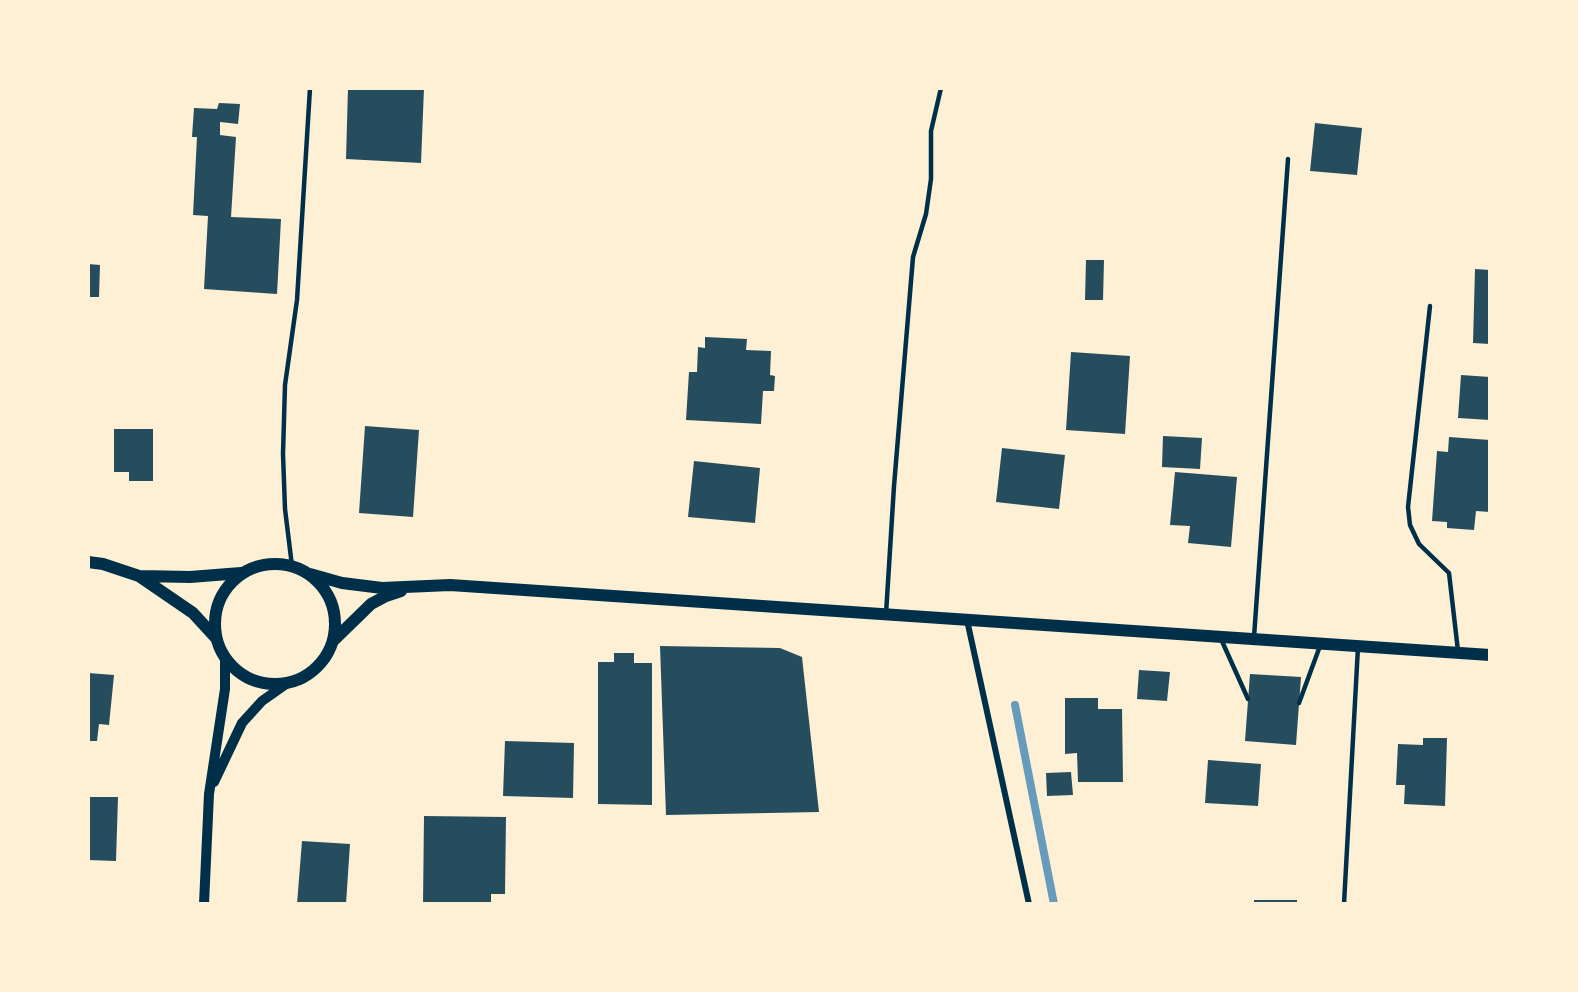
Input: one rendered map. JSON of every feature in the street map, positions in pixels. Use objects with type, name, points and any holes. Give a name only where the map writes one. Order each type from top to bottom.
[{"type":"main road","points":[[88,562],[103,564],[139,576],[193,613],[215,637],[225,661],[242,675],[260,683],[278,685],[313,671],[325,658],[333,641],[336,623],[333,604],[324,588],[310,574]]},
{"type":"main road","points":[[139,576],[190,577],[241,573],[257,566],[274,563],[292,566],[342,583],[382,588],[422,585],[594,594],[1490,656]]},
{"type":"main road","points":[[215,637],[214,613],[224,590],[241,573]]},
{"type":"main road","points":[[333,641],[371,604],[386,596],[422,585]]},
{"type":"street","points":[[967,620],[1029,903]]},
{"type":"street","points":[[204,903],[209,794],[225,689],[225,661]]},
{"type":"street","points":[[209,794],[226,752],[242,723],[262,701],[290,682]]},
{"type":"lane","points":[[292,566],[285,509],[283,454],[285,385],[297,300],[310,88]]},
{"type":"lane","points":[[886,614],[913,257],[926,214],[931,179],[931,131],[941,88]]},
{"type":"lane","points":[[1254,639],[1288,159]]},
{"type":"lane","points":[[1430,306],[1408,507],[1410,525],[1419,544],[1449,573],[1458,653]]},
{"type":"lane","points":[[1220,637],[1248,699]]},
{"type":"lane","points":[[1299,703],[1321,644]]},
{"type":"lane","points":[[1344,903],[1359,647]]},
{"type":"building","points":[[348,88],[424,88],[421,163],[346,159]]},
{"type":"building","points":[[219,103],[240,104],[238,124],[220,122],[220,135],[236,137],[231,217],[281,219],[277,294],[204,289],[208,216],[193,215],[197,137],[192,137],[194,108],[217,109]]},
{"type":"building","points":[[1315,123],[1362,128],[1357,175],[1310,171]]},
{"type":"building","points":[[1086,260],[1104,260],[1103,300],[1085,300]]},
{"type":"building","points":[[88,264],[100,265],[99,297],[88,297]]},
{"type":"building","points":[[1475,269],[1490,270],[1490,344],[1473,343]]},
{"type":"building","points":[[705,337],[747,339],[746,350],[771,351],[770,375],[775,376],[774,391],[763,391],[761,424],[686,420],[689,372],[697,372],[698,347],[705,348]]},
{"type":"building","points":[[1071,352],[1130,356],[1125,434],[1066,430]]},
{"type":"building","points":[[1461,375],[1490,377],[1490,420],[1458,418]]},
{"type":"building","points":[[365,426],[419,430],[413,517],[359,513]]},
{"type":"building","points":[[114,429],[153,429],[153,481],[129,481],[129,472],[114,472]]},
{"type":"building","points":[[1163,436],[1202,438],[1200,469],[1162,467]]},
{"type":"building","points":[[1449,437],[1490,440],[1490,512],[1476,511],[1474,530],[1447,528],[1447,522],[1432,521],[1437,451],[1448,452]]},
{"type":"building","points":[[1002,448],[1065,455],[1059,509],[996,502]]},
{"type":"building","points":[[694,461],[760,468],[755,523],[688,517]]},
{"type":"building","points":[[1175,472],[1237,477],[1231,547],[1188,543],[1190,526],[1170,525]]},
{"type":"building","points":[[660,646],[780,648],[802,657],[819,812],[666,815]]},
{"type":"building","points":[[614,653],[634,653],[634,663],[652,663],[652,805],[598,804],[598,662],[614,662]]},
{"type":"building","points":[[1139,670],[1170,672],[1167,701],[1137,699]]},
{"type":"building","points":[[88,673],[114,675],[109,725],[99,724],[97,741],[88,741]]},
{"type":"building","points":[[1250,674],[1301,677],[1296,745],[1245,741]]},
{"type":"building","points":[[1065,698],[1098,698],[1098,709],[1122,709],[1123,782],[1078,782],[1077,753],[1065,754]]},
{"type":"building","points":[[1423,738],[1447,738],[1445,806],[1404,804],[1405,785],[1396,785],[1398,744],[1423,745]]},
{"type":"building","points":[[505,741],[574,743],[573,798],[503,796]]},
{"type":"building","points":[[1208,760],[1261,764],[1258,806],[1205,803]]},
{"type":"building","points":[[1071,772],[1073,795],[1047,796],[1046,773]]},
{"type":"building","points":[[88,797],[118,797],[116,861],[88,860]]},
{"type":"building","points":[[424,816],[506,817],[505,894],[491,894],[491,904],[423,904]]},
{"type":"building","points":[[302,841],[350,844],[346,904],[297,904]]},
{"type":"building","points":[[1254,900],[1297,900],[1297,904],[1254,904]]},
{"type":"waterway","points":[[1015,705],[1054,904]]}]
